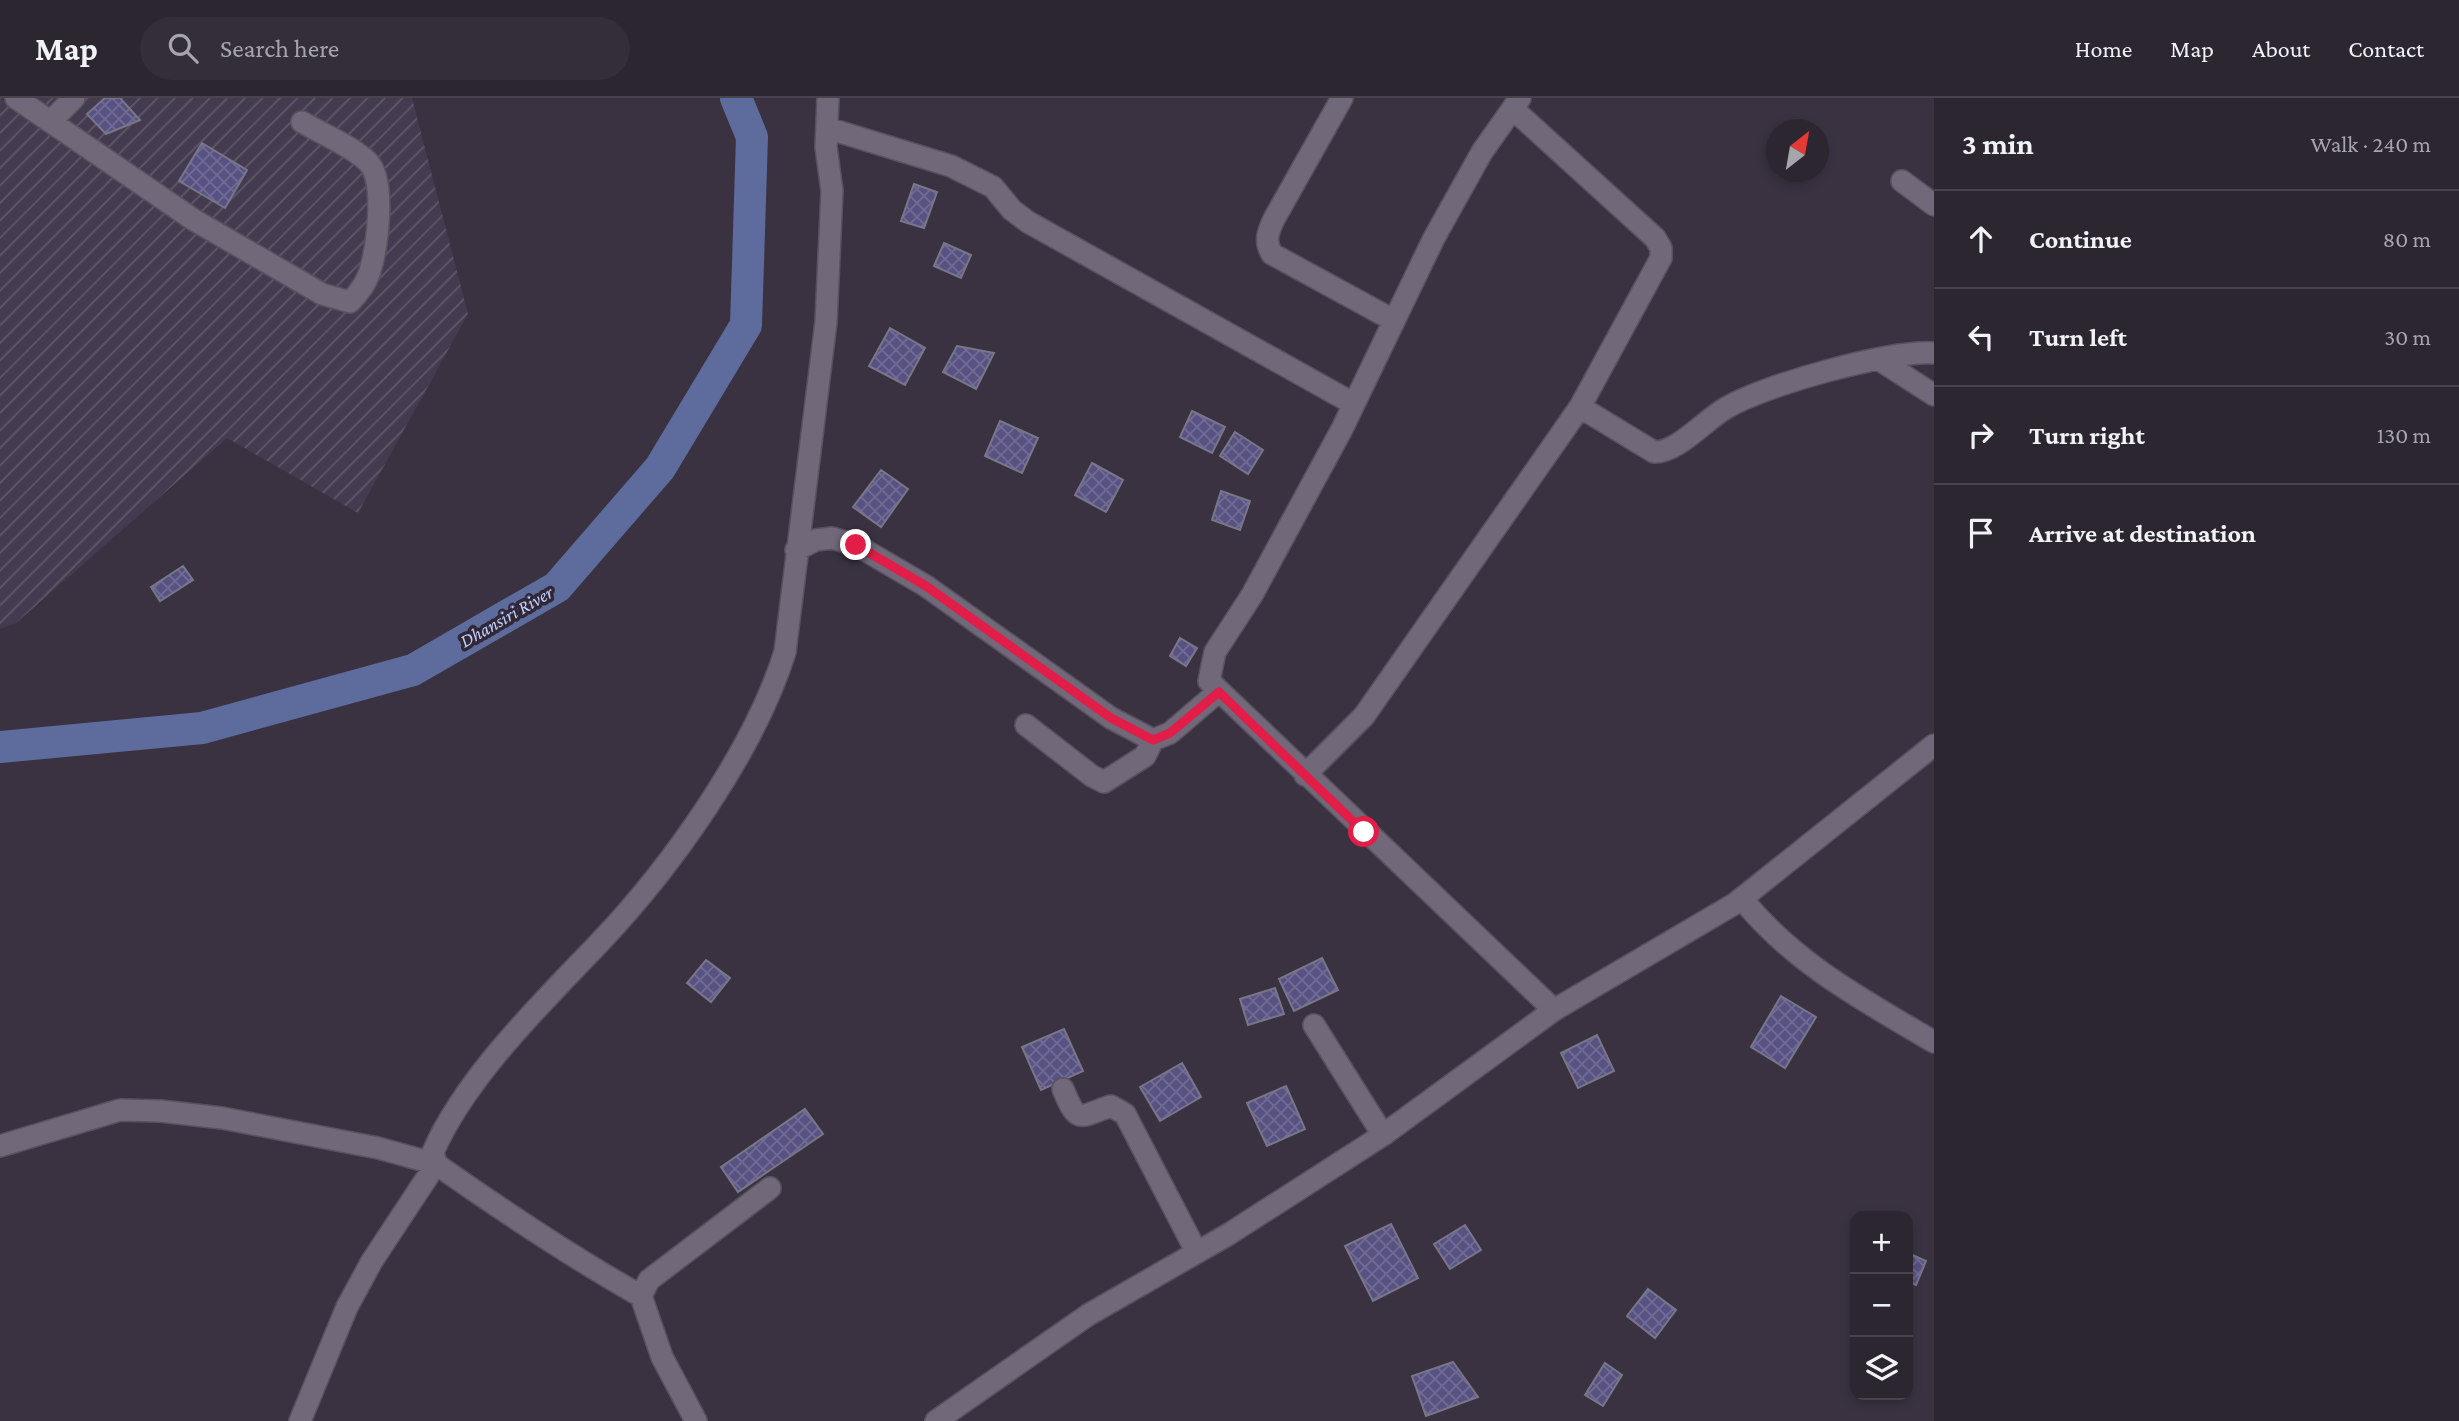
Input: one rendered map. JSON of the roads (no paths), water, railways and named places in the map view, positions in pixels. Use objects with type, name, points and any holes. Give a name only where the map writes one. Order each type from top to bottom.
[{"type":"street","points":[[16,98],[52,120],[194,220],[322,294],[350,302],[361,292],[370,271],[380,196],[375,171],[367,160],[302,122]]},
{"type":"street","points":[[52,120],[74,98]]},
{"type":"street","points":[[300,1421],[346,1307],[372,1261],[436,1164],[433,1152],[440,1136],[499,1052],[603,939],[687,834],[751,733],[776,681],[785,652],[796,550],[815,432],[826,321],[832,191],[827,128],[828,98]]},
{"type":"street","points":[[1342,98],[1274,219],[1267,234],[1267,246],[1272,254],[1393,320]]},
{"type":"street","points":[[1305,775],[1364,716],[1580,407],[1661,258],[1661,248],[1655,238],[1517,104],[1482,152],[1393,320],[1354,404],[1252,595],[1215,652],[1209,681],[1305,775],[1555,1010]]},
{"type":"street","points":[[827,128],[933,159],[986,183],[1028,222],[1354,404]]},
{"type":"street","points":[[1902,181],[1934,205]]},
{"type":"street","points":[[1580,407],[1654,452],[1667,452],[1727,407],[1835,370],[1916,352],[1934,353]]},
{"type":"street","points":[[1878,359],[1934,395]]},
{"type":"street","points":[[796,550],[816,540],[832,538],[856,545],[926,586],[1111,718],[1153,740]]},
{"type":"street","points":[[1026,725],[1092,776],[1104,782],[1145,757],[1153,740],[1170,733],[1219,692]]},
{"type":"street","points":[[936,1421],[1087,1315],[1229,1234],[1383,1135],[1555,1010],[1742,899],[1934,746]]},
{"type":"street","points":[[1742,899],[1766,929],[1799,958],[1842,989],[1934,1042]]},
{"type":"street","points":[[1314,1025],[1383,1135]]},
{"type":"street","points":[[1063,1089],[1073,1112],[1078,1116],[1085,1118],[1111,1106],[1125,1114],[1196,1251]]},
{"type":"street","points":[[0,1146],[120,1110],[160,1111],[222,1118],[378,1148],[436,1164],[578,1260],[641,1296],[663,1357],[696,1421]]},
{"type":"street","points":[[641,1296],[649,1280],[770,1188]]},
{"type":"waterway","name":"Dhansiri River","points":[[0,747],[202,728],[413,670],[557,587],[660,468],[746,325],[752,137],[736,98]]}]
